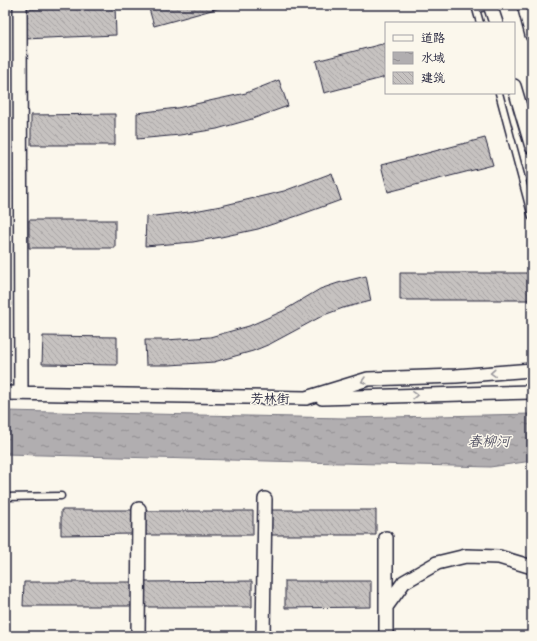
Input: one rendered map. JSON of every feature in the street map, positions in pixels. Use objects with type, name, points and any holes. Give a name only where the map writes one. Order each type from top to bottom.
[{"type":"street","points":[[20,5],[21,392]]},
{"type":"street","points":[[524,5],[532,35]]},
{"type":"street","points":[[490,6],[496,22]]},
{"type":"street","points":[[515,89],[532,147]]},
{"type":"street","name":"芳林街","points":[[5,393],[21,392],[306,398],[368,379],[456,376],[532,370]]},
{"type":"street","points":[[306,398],[532,392]]},
{"type":"street","points":[[263,636],[265,500]]},
{"type":"street","points":[[138,636],[139,509]]},
{"type":"street","points":[[386,538],[386,636]]},
{"type":"street","points":[[386,606],[404,582],[437,563],[466,556],[500,557],[532,567]]},
{"type":"lane","points":[[480,22],[476,9],[490,6]]},
{"type":"lane","points":[[499,94],[532,217]]},
{"type":"lane","points":[[5,497],[61,496]]},
{"type":"water","name":"春柳河","points":[[5,411],[345,418],[532,414],[532,461],[490,467],[5,454]]},
{"type":"building","points":[[148,5],[230,5],[154,26]]},
{"type":"building","points":[[115,6],[116,35],[24,39],[23,9]]},
{"type":"building","points":[[385,43],[385,77],[324,93],[316,61]]},
{"type":"building","points":[[279,80],[288,106],[252,119],[217,129],[180,135],[137,139],[137,113],[177,108],[246,93]]},
{"type":"building","points":[[115,114],[115,145],[31,145],[31,115]]},
{"type":"building","points":[[485,138],[493,165],[388,192],[381,165]]},
{"type":"building","points":[[332,173],[341,200],[258,229],[193,242],[145,246],[146,217],[189,212],[221,206],[284,191]]},
{"type":"building","points":[[29,220],[115,220],[115,248],[29,248]]},
{"type":"building","points":[[400,273],[529,273],[529,300],[400,300]]},
{"type":"building","points":[[366,276],[371,301],[343,308],[324,315],[270,344],[253,351],[214,362],[146,365],[145,340],[210,337],[249,326],[283,311],[320,289]]},
{"type":"building","points":[[43,336],[117,337],[117,365],[42,364]]},
{"type":"building","points":[[61,510],[133,510],[133,534],[61,535]]},
{"type":"building","points":[[267,510],[376,510],[376,535],[267,535]]},
{"type":"building","points":[[145,511],[253,511],[253,535],[145,535]]},
{"type":"building","points":[[252,581],[252,607],[143,607],[143,582]]},
{"type":"building","points":[[285,581],[371,581],[371,607],[285,608]]},
{"type":"building","points":[[24,582],[133,582],[133,606],[23,606]]}]
